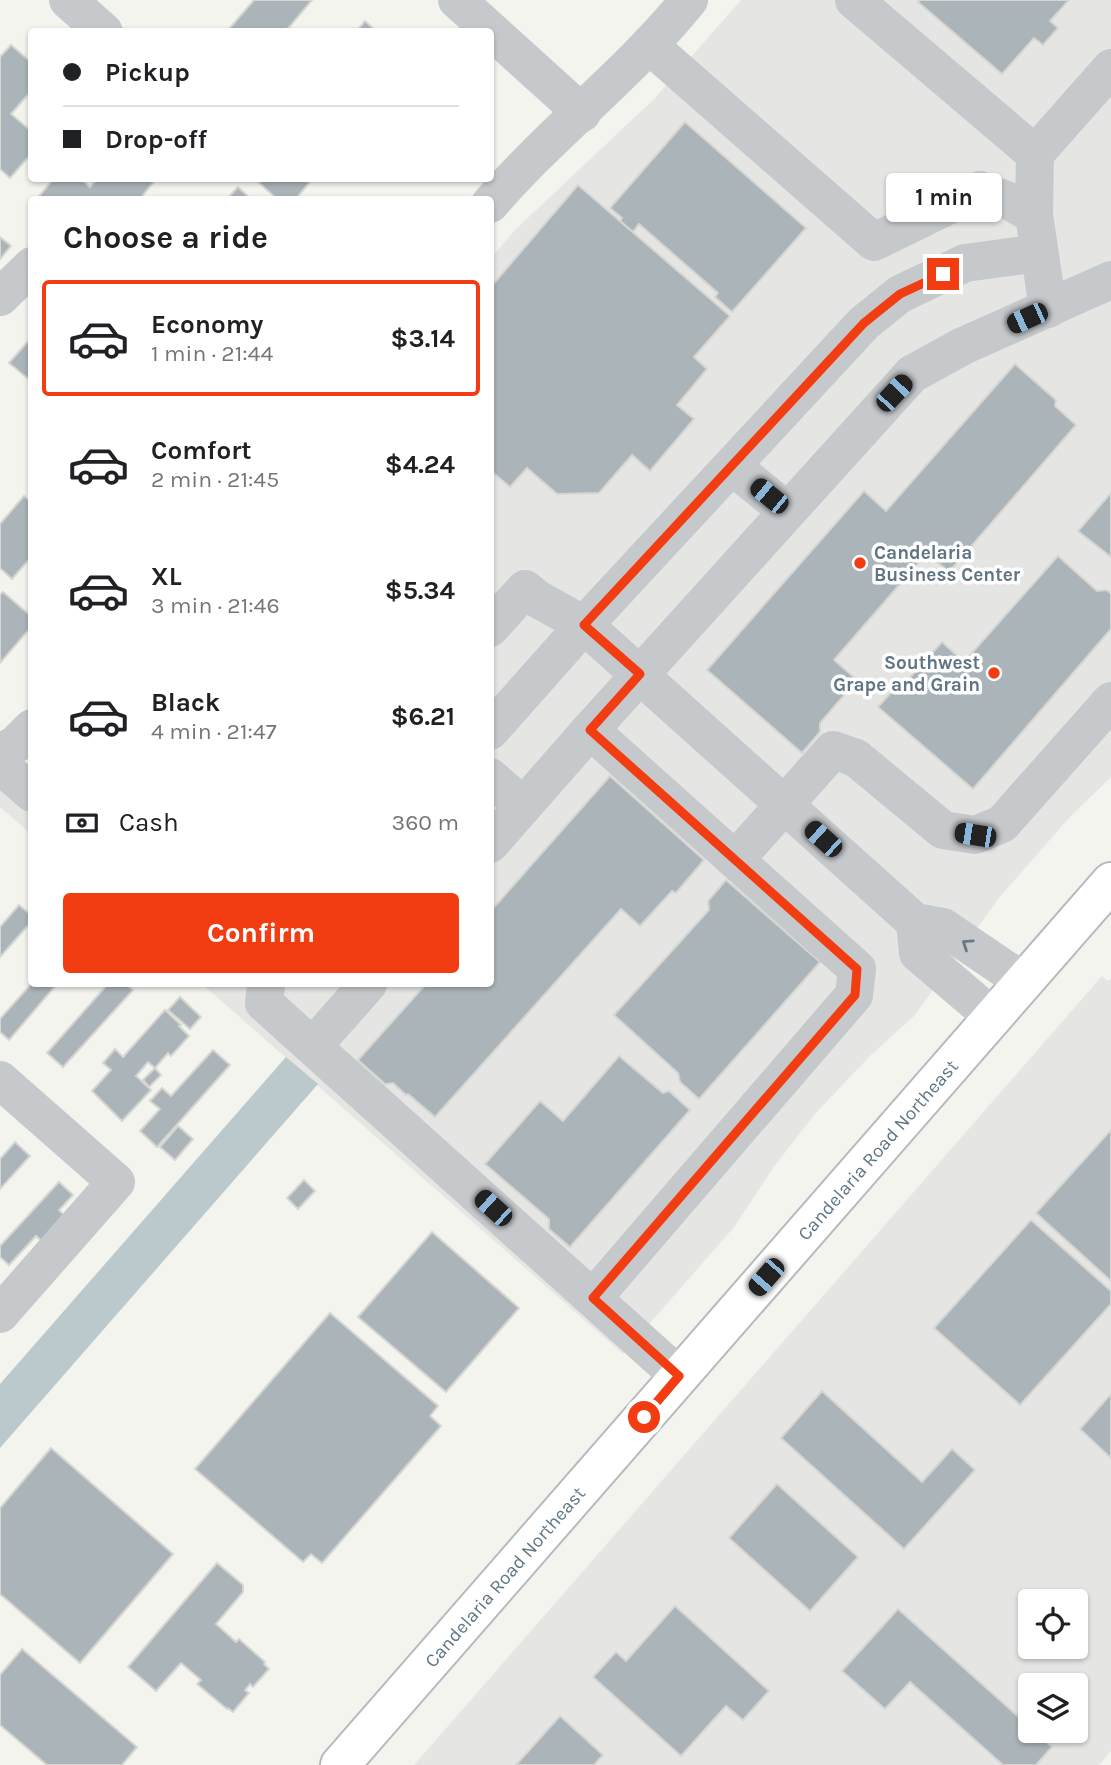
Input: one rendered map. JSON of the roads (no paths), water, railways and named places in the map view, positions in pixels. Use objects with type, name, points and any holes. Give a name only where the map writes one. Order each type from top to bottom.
[{"type":"main road","name":"Candelaria Road Northeast","points":[[340,1765],[1111,882]]},
{"type":"street","points":[[68,0],[100,28]]},
{"type":"street","points":[[457,0],[488,28]]},
{"type":"street","points":[[494,199],[520,169],[582,113],[690,0]]},
{"type":"street","points":[[853,0],[1035,154]]},
{"type":"street","points":[[494,33],[582,113]]},
{"type":"street","points":[[649,45],[874,242],[980,190],[1009,201],[1034,215]]},
{"type":"street","points":[[1048,309],[1034,215],[1035,154],[1111,68]]},
{"type":"street","points":[[494,726],[584,625],[864,323],[900,294],[965,264],[1039,253]]},
{"type":"street","points":[[0,297],[28,270]]},
{"type":"street","points":[[494,839],[912,374],[964,346],[1111,280]]},
{"type":"street","points":[[732,466],[787,511]]},
{"type":"street","points":[[494,624],[525,589],[584,625],[915,922],[943,927],[1024,982]]},
{"type":"street","points":[[735,860],[833,750],[856,758],[943,830],[975,835],[1002,824],[1111,701]]},
{"type":"street","points":[[590,730],[857,969],[855,995],[593,1298]]},
{"type":"street","points":[[0,753],[16,744],[28,732]]},
{"type":"street","points":[[0,765],[28,790]]},
{"type":"street","points":[[494,781],[523,806]]},
{"type":"street","points":[[915,922],[918,953],[993,1017]]},
{"type":"street","points":[[266,987],[264,1003],[679,1376]]},
{"type":"street","points":[[313,1046],[365,987]]},
{"type":"street","points":[[0,1080],[116,1181],[0,1314]]},
{"type":"place","name":"Candelaria Business Center","points":[[860,563]]},
{"type":"place","name":"Southwest Grape and Grain","points":[[994,673]]}]
